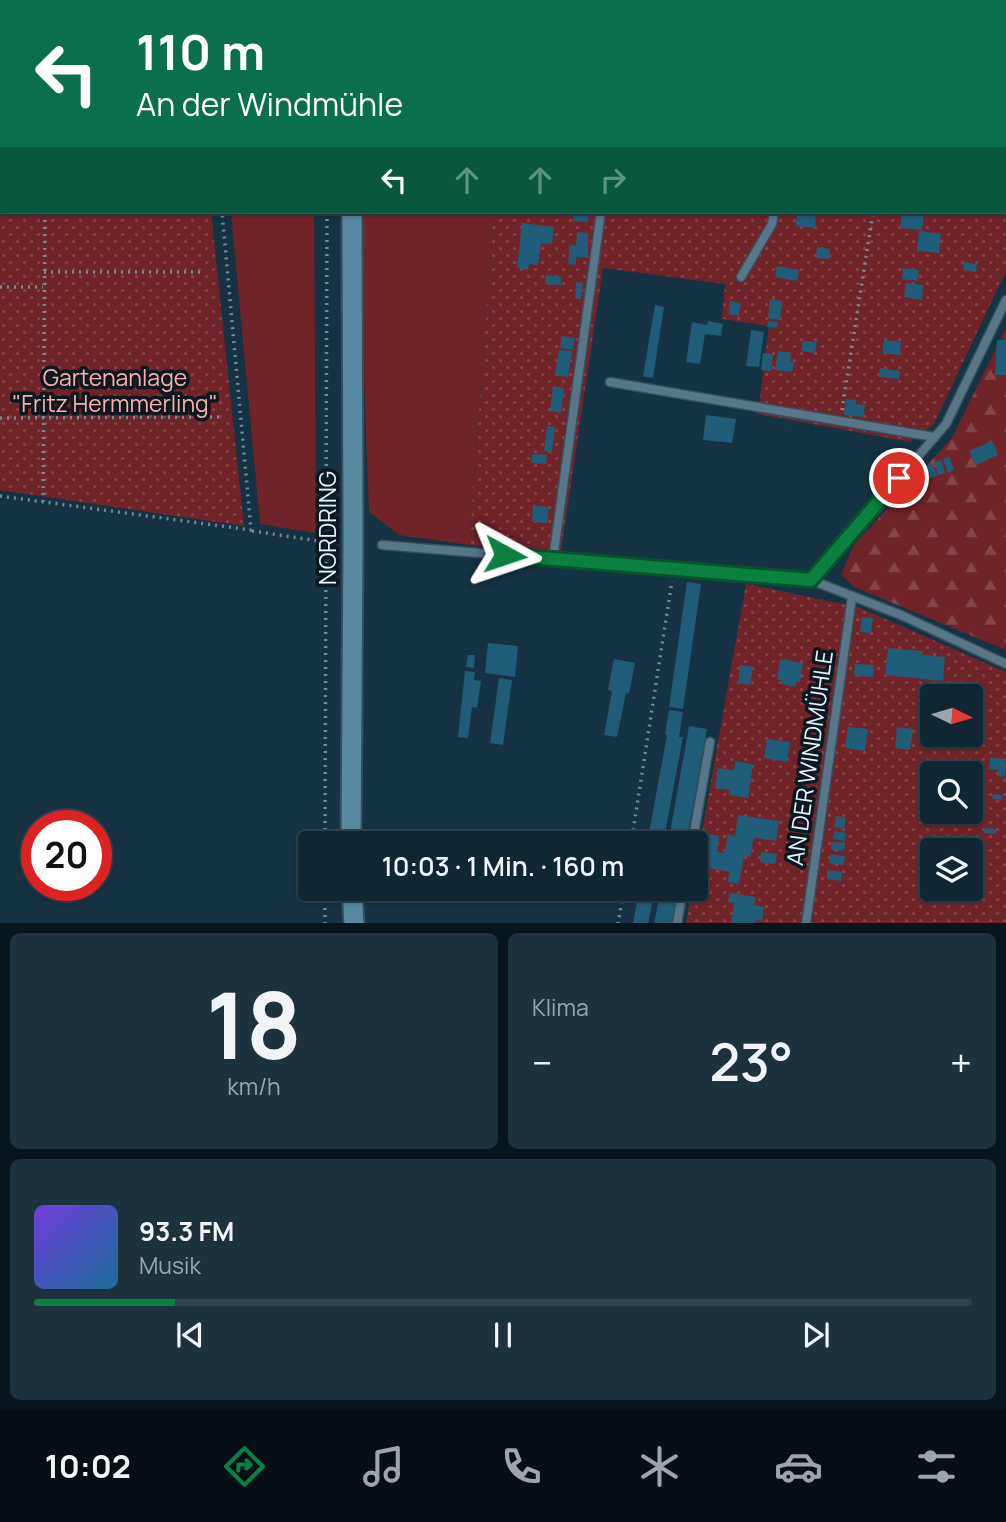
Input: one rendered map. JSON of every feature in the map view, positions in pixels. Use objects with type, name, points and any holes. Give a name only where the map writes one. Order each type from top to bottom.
[{"type":"main road","name":"NORDRING","points":[[351,831],[352,214]]},
{"type":"main road","points":[[353,901],[354,923]]},
{"type":"lane","points":[[553,559],[601,214]]},
{"type":"lane","points":[[741,277],[772,224],[774,214]]},
{"type":"lane","points":[[811,580],[946,424],[1006,300]]},
{"type":"lane","points":[[610,382],[934,437]]},
{"type":"lane","points":[[383,545],[811,580],[901,615],[1006,664]]},
{"type":"lane","name":"AN DER WINDMÜHLE","points":[[806,923],[852,597]]},
{"type":"lane","points":[[694,831],[710,742]]},
{"type":"lane","points":[[677,923],[681,901]]},
{"type":"path","points":[[43,502],[45,214]]},
{"type":"path","points":[[222,214],[251,530]]},
{"type":"path","points":[[325,831],[327,214]]},
{"type":"path","points":[[840,422],[873,214]]},
{"type":"path","points":[[44,272],[205,272]]},
{"type":"path","points":[[0,287],[44,287]]},
{"type":"path","points":[[0,418],[219,417]]},
{"type":"path","points":[[0,496],[326,542]]},
{"type":"path","points":[[633,831],[674,569]]},
{"type":"path","points":[[325,901],[325,923]]},
{"type":"path","points":[[618,923],[622,901]]},
{"type":"green space","name":"Gartenanlage \"Fritz Hermmerling\"","points":[[0,214],[211,214],[244,526],[0,490]]},
{"type":"green space","points":[[231,214],[314,214],[316,533],[260,524]]},
{"type":"green space","points":[[358,214],[494,214],[469,545],[399,535],[369,512]]},
{"type":"green space","points":[[494,214],[1006,214],[1006,271],[934,424],[910,442],[758,414],[769,326],[722,319],[725,284],[603,268],[561,551],[469,545]]},
{"type":"green space","points":[[1006,328],[1006,650],[854,587],[841,574],[854,545],[952,438]]},
{"type":"green space","points":[[746,584],[858,607],[1006,672],[1006,923],[686,923],[690,901],[708,901],[708,831],[702,831]]},
{"type":"building","points":[[574,214],[589,214],[588,222],[573,221]]},
{"type":"building","points":[[797,214],[816,214],[815,228],[796,226]]},
{"type":"building","points":[[902,214],[924,214],[922,230],[900,228]]},
{"type":"building","points":[[522,223],[554,227],[552,244],[541,243],[538,265],[529,264],[528,270],[517,268]]},
{"type":"building","points":[[919,231],[941,234],[939,253],[917,251]]},
{"type":"building","points":[[577,232],[588,233],[588,258],[576,257],[576,265],[568,264],[570,245],[576,246]]},
{"type":"building","points":[[817,247],[830,249],[829,259],[816,258]]},
{"type":"building","points":[[964,262],[977,264],[976,272],[963,270]]},
{"type":"building","points":[[777,266],[799,270],[797,281],[775,277]]},
{"type":"building","points":[[903,268],[919,270],[917,281],[902,279]]},
{"type":"building","points":[[546,275],[562,277],[561,285],[545,284]]},
{"type":"building","points":[[576,282],[583,283],[581,299],[575,298]]},
{"type":"building","points":[[906,283],[923,285],[922,300],[904,297]]},
{"type":"building","points":[[770,299],[782,301],[780,320],[768,318]]},
{"type":"building","points":[[730,301],[741,303],[739,316],[729,314]]},
{"type":"building","points":[[655,305],[664,307],[653,378],[643,376]]},
{"type":"building","points":[[708,321],[723,324],[721,336],[705,334],[700,364],[686,362],[692,322],[707,325]]},
{"type":"building","points":[[768,321],[778,322],[777,328],[767,327]]},
{"type":"building","points":[[751,330],[764,332],[759,367],[746,366]]},
{"type":"building","points":[[562,336],[575,338],[573,350],[560,348]]},
{"type":"building","points":[[884,340],[901,342],[900,355],[882,353]]},
{"type":"building","points":[[997,340],[1006,340],[1006,375],[995,375]]},
{"type":"building","points":[[803,341],[817,342],[815,353],[801,351]]},
{"type":"building","points":[[559,350],[572,351],[568,377],[555,375]]},
{"type":"building","points":[[778,351],[791,353],[790,361],[794,362],[792,372],[775,370]]},
{"type":"building","points":[[763,353],[773,354],[771,371],[761,370]]},
{"type":"building","points":[[880,368],[900,371],[899,379],[879,377]]},
{"type":"building","points":[[553,386],[564,388],[561,413],[550,411]]},
{"type":"building","points":[[846,399],[865,405],[864,417],[844,415]]},
{"type":"building","points":[[706,415],[736,419],[732,443],[703,440]]},
{"type":"building","points":[[547,426],[555,427],[552,452],[544,451]]},
{"type":"building","points":[[992,441],[998,455],[976,465],[969,451]]},
{"type":"building","points":[[532,454],[547,455],[546,464],[531,463]]},
{"type":"building","points":[[949,456],[954,470],[948,473],[943,459]]},
{"type":"building","points":[[941,460],[945,473],[938,475],[934,462]]},
{"type":"building","points":[[932,463],[937,476],[930,478],[926,466]]},
{"type":"building","points":[[533,505],[549,507],[547,523],[532,522]]},
{"type":"building","points":[[687,582],[701,584],[683,709],[669,707]]},
{"type":"building","points":[[862,617],[873,618],[871,633],[860,632]]},
{"type":"building","points":[[488,643],[518,646],[515,677],[485,673]]},
{"type":"building","points":[[888,648],[922,651],[922,655],[945,657],[943,681],[885,675]]},
{"type":"building","points":[[468,655],[475,655],[474,668],[466,667]]},
{"type":"building","points":[[614,659],[635,663],[617,737],[604,735],[612,691],[608,690]]},
{"type":"building","points":[[780,659],[803,663],[800,682],[796,682],[795,687],[781,684],[781,680],[777,679]]},
{"type":"building","points":[[855,664],[874,665],[873,677],[854,676]]},
{"type":"building","points":[[740,665],[753,667],[750,685],[738,683]]},
{"type":"building","points":[[465,671],[475,672],[474,680],[481,681],[477,708],[472,707],[468,738],[458,737]]},
{"type":"building","points":[[499,678],[512,680],[503,745],[490,743]]},
{"type":"building","points":[[669,710],[683,712],[679,737],[683,737],[665,831],[649,831],[667,735]]},
{"type":"building","points":[[689,726],[707,729],[688,831],[670,831]]},
{"type":"building","points":[[848,727],[868,729],[865,751],[845,748]]},
{"type":"building","points":[[897,727],[913,729],[910,750],[895,748]]},
{"type":"building","points":[[767,739],[790,742],[787,762],[764,758]]},
{"type":"building","points":[[990,758],[1006,759],[1005,777],[997,776],[998,770],[989,769]]},
{"type":"building","points":[[735,761],[753,764],[748,798],[729,795],[730,790],[715,788],[718,768],[734,770]]},
{"type":"building","points":[[993,794],[1003,795],[1002,800],[992,799]]},
{"type":"building","points":[[738,815],[779,821],[776,841],[754,838],[750,857],[744,856],[739,884],[727,882],[730,872],[708,868],[708,834],[719,836],[717,852],[724,853],[728,834],[735,836]]},
{"type":"building","points":[[836,816],[846,818],[844,829],[834,827]]},
{"type":"building","points":[[984,828],[996,829],[996,834],[984,833]]},
{"type":"building","points":[[834,831],[846,833],[845,841],[833,839]]},
{"type":"building","points":[[832,842],[845,843],[844,851],[831,850]]},
{"type":"building","points":[[761,852],[777,854],[775,864],[760,862]]},
{"type":"building","points":[[830,854],[845,856],[844,865],[829,863]]},
{"type":"building","points":[[827,870],[842,872],[841,881],[827,879]]},
{"type":"building","points":[[730,893],[756,897],[754,905],[764,907],[762,921],[731,923],[734,903],[728,902]]},
{"type":"building","points":[[637,901],[653,901],[648,923],[633,923]]},
{"type":"building","points":[[659,901],[677,901],[672,923],[654,923]]},
{"type":"route","points":[[505,555],[811,580],[899,478]]}]
